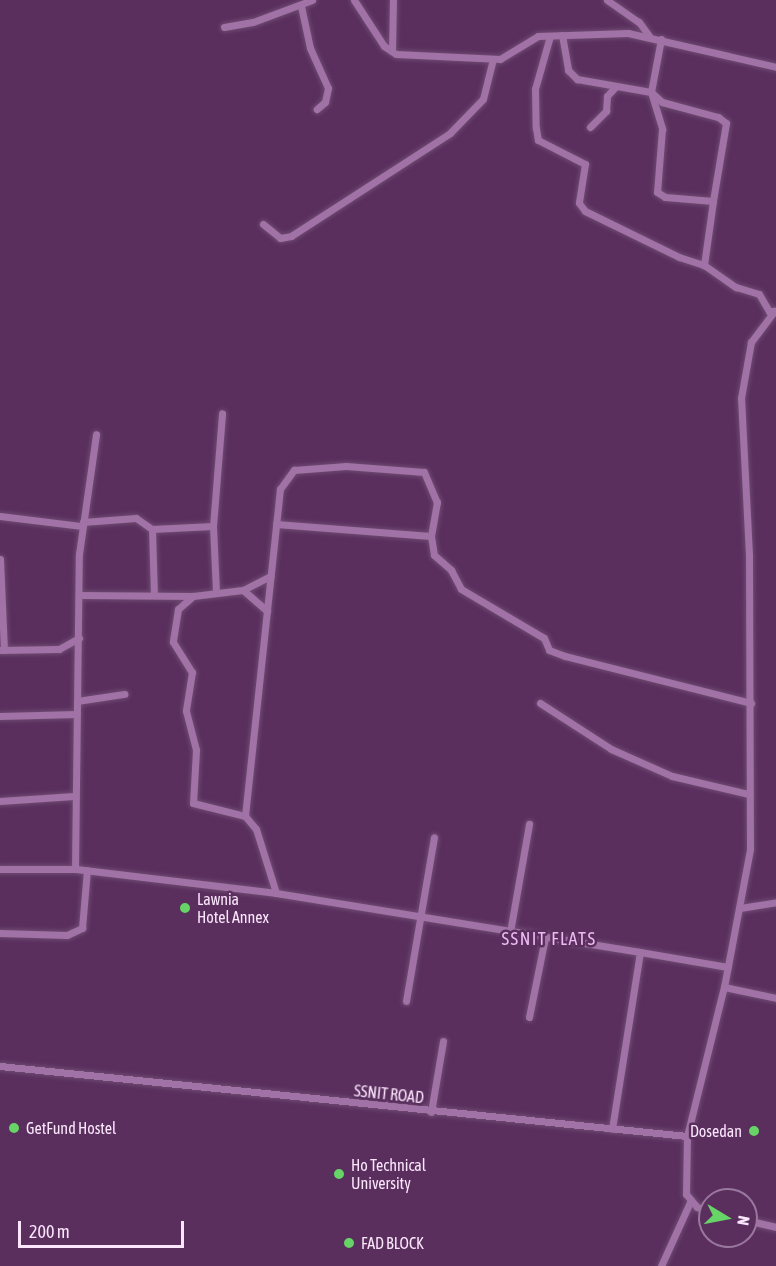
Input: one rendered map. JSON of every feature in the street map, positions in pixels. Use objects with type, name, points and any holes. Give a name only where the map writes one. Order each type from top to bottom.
[{"type":"street","points":[[224,27],[301,6],[312,0]]},
{"type":"street","points":[[354,0],[384,46],[392,51],[436,58],[470,55],[493,59],[505,57],[538,36],[628,33],[776,67]]},
{"type":"street","points":[[392,51],[393,0]]},
{"type":"street","points":[[607,0],[639,22],[649,36]]},
{"type":"street","points":[[301,6],[310,48],[328,87],[325,102],[317,110]]},
{"type":"street","points":[[562,35],[568,70],[576,79],[651,92],[662,102],[699,111],[726,123],[704,265]]},
{"type":"street","points":[[550,36],[535,89],[538,140],[585,164],[579,203],[585,211],[679,257],[704,265],[736,287],[759,294],[767,309],[775,311],[751,342],[741,399],[749,555],[750,849],[724,987],[687,1136],[684,1180],[690,1202],[661,1266]]},
{"type":"street","points":[[661,39],[651,92],[662,129],[657,192],[665,197],[713,201]]},
{"type":"street","points":[[263,224],[280,238],[297,233],[450,133],[483,99],[493,59]]},
{"type":"street","points":[[590,127],[606,111],[607,96],[615,87]]},
{"type":"street","points":[[216,592],[213,526],[222,413]]},
{"type":"street","points":[[75,869],[74,796],[83,524],[96,434]]},
{"type":"street","points":[[245,816],[280,489],[294,470],[346,466],[424,472],[432,486],[436,523],[431,536],[435,555],[451,570],[461,589],[544,638],[549,650],[663,683],[751,703]]},
{"type":"street","points":[[0,516],[83,524],[136,518],[152,529],[213,526]]},
{"type":"street","points":[[276,524],[431,536]]},
{"type":"street","points":[[152,529],[154,595]]},
{"type":"street","points":[[0,559],[2,650],[58,649],[79,638]]},
{"type":"street","points":[[80,596],[193,596],[243,590],[271,576]]},
{"type":"street","points":[[243,590],[267,611]]},
{"type":"street","points":[[193,596],[178,609],[173,642],[192,672],[186,711],[195,750],[193,803],[245,816],[256,829],[276,893]]},
{"type":"street","points":[[77,701],[124,694]]},
{"type":"street","points":[[540,703],[611,749],[672,776],[749,794]]},
{"type":"street","points":[[0,716],[77,714]]},
{"type":"street","points":[[0,801],[74,796]]},
{"type":"street","points":[[510,932],[529,824]]},
{"type":"street","points":[[406,1000],[434,837]]},
{"type":"street","points":[[0,869],[87,870],[276,893],[419,919],[728,967]]},
{"type":"street","points":[[0,933],[67,935],[82,928],[87,870]]},
{"type":"street","points":[[740,908],[776,902]]},
{"type":"street","points":[[529,1017],[545,938]]},
{"type":"street","points":[[612,1129],[640,952]]},
{"type":"street","points":[[724,987],[776,998]]},
{"type":"street","points":[[431,1112],[443,1041]]},
{"type":"street","name":"SSNIT ROAD","points":[[0,1066],[431,1112],[687,1136]]},
{"type":"street","points":[[690,1202],[698,1206]]},
{"type":"street","points":[[758,1223],[776,1227]]},
{"type":"place","name":"Lawnia Hotel Annex","points":[[185,908]]},
{"type":"place","name":"GetFund Hostel","points":[[14,1128]]},
{"type":"place","name":"Dosedan","points":[[754,1131]]},
{"type":"place","name":"Ho Technical University","points":[[339,1174]]},
{"type":"place","name":"FAD BLOCK","points":[[349,1243]]},
{"type":"district","name":"SSNIT FLATS","points":[[549,939]]}]
